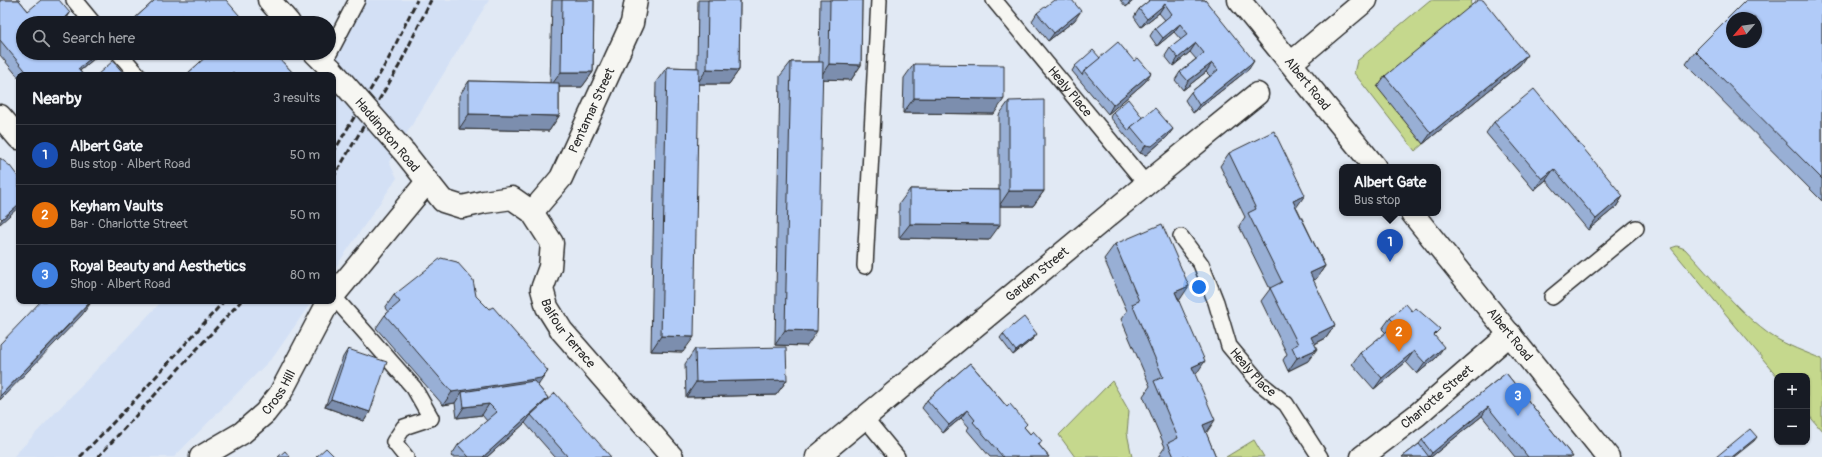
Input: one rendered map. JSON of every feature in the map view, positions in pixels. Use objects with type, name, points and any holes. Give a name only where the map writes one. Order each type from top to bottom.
[{"type":"street","points":[[269,0],[283,16]]},
{"type":"street","name":"Pentamar Street","points":[[532,212],[561,178],[632,23],[636,0]]},
{"type":"street","name":"Albert Road","points":[[1240,0],[1373,164]]},
{"type":"street","points":[[1291,63],[1366,0]]},
{"type":"street","name":"Haddington Road","points":[[324,62],[333,72]]},
{"type":"street","name":"Haddington Road","points":[[336,75],[405,153],[427,182]]},
{"type":"street","name":"Garden Street","points":[[817,457],[866,418],[1146,184],[1257,94]]},
{"type":"street","points":[[0,116],[16,135]]},
{"type":"street","points":[[336,292],[427,182]]},
{"type":"street","name":"Balfour Terrace","points":[[427,182],[444,201],[462,207],[512,198],[532,212],[552,243],[550,267],[542,289],[547,307],[562,331],[672,457]]},
{"type":"street","name":"Albert Road","points":[[1414,216],[1608,457]]},
{"type":"street","name":"Cross Hill","points":[[201,457],[242,434],[265,413],[280,394],[326,304]]},
{"type":"street","name":"Charlotte Street","points":[[1367,456],[1417,415],[1510,334]]},
{"type":"lane","points":[[74,0],[87,16]]},
{"type":"lane","points":[[336,39],[357,0]]},
{"type":"lane","points":[[865,266],[879,0]]},
{"type":"lane","name":"Healy Place","points":[[994,0],[1146,184]]},
{"type":"lane","points":[[125,60],[135,72]]},
{"type":"lane","points":[[1552,297],[1636,228]]},
{"type":"lane","name":"Healy Place","points":[[1181,237],[1201,264],[1216,302],[1229,346],[1259,382],[1286,404],[1320,457]]},
{"type":"lane","points":[[336,299],[414,388],[431,418],[404,427],[397,437],[394,442],[406,457]]},
{"type":"lane","points":[[866,418],[897,457]]},
{"type":"shaded area","points":[[364,0],[489,0],[389,162],[397,178],[336,267],[336,72],[329,72]]},
{"type":"shaded area","points":[[159,304],[310,304],[274,356],[174,457],[13,457]]},
{"type":"green space","points":[[1430,0],[1473,0],[1470,3],[1474,8],[1423,144],[1415,151],[1354,73],[1357,61]]},
{"type":"green space","points":[[1677,246],[1685,249],[1749,318],[1761,328],[1784,343],[1822,359],[1822,431],[1810,417],[1810,373],[1775,373],[1671,248]]},
{"type":"green space","points":[[1112,381],[1129,411],[1127,433],[1132,457],[1075,457],[1059,435]]},
{"type":"green space","points":[[1254,440],[1264,457],[1226,457]]},
{"type":"building","points":[[0,0],[19,0],[28,11],[41,0],[59,0],[70,13],[67,16],[16,16],[16,59],[0,40]]},
{"type":"building","points":[[155,0],[226,0],[240,16],[183,15],[137,16]]},
{"type":"building","points":[[562,0],[594,0],[593,72],[561,72]]},
{"type":"building","points":[[708,0],[740,0],[739,70],[707,69]]},
{"type":"building","points":[[830,0],[862,0],[861,65],[829,64]]},
{"type":"building","points":[[1054,0],[1072,0],[1081,11],[1054,33],[1037,13]]},
{"type":"building","points":[[1150,0],[1205,0],[1254,61],[1199,105],[1191,92],[1218,70],[1212,63],[1188,81],[1180,72],[1204,53],[1196,43],[1178,58],[1170,48],[1188,34],[1180,24],[1163,38],[1155,28],[1172,14],[1165,4],[1147,19],[1139,9]]},
{"type":"building","points":[[1478,0],[1483,0],[1527,55],[1431,133],[1385,76]]},
{"type":"building","points":[[1746,0],[1822,0],[1822,179],[1695,51],[1726,20],[1726,48],[1762,48],[1762,12],[1734,12]]},
{"type":"building","points":[[1118,42],[1134,61],[1138,58],[1151,73],[1113,105],[1084,71]]},
{"type":"building","points":[[1093,50],[1100,58],[1084,71],[1082,75],[1075,66]]},
{"type":"building","points":[[17,60],[89,60],[78,69],[80,72],[27,72]]},
{"type":"building","points":[[202,60],[281,60],[292,72],[233,72],[189,72]]},
{"type":"building","points":[[113,61],[122,72],[100,72]]},
{"type":"building","points":[[791,62],[823,62],[817,331],[785,330]]},
{"type":"building","points":[[914,64],[1004,65],[1004,99],[914,98]]},
{"type":"building","points":[[667,67],[699,68],[694,337],[661,336]]},
{"type":"building","points":[[469,81],[559,83],[559,116],[469,114]]},
{"type":"building","points":[[1534,89],[1623,196],[1596,219],[1554,169],[1542,179],[1494,122]]},
{"type":"building","points":[[1128,99],[1143,118],[1131,127],[1129,131],[1113,112]]},
{"type":"building","points":[[1044,100],[1044,191],[1009,191],[1009,101]]},
{"type":"building","points":[[1155,108],[1173,129],[1152,146],[1146,145],[1131,127]]},
{"type":"building","points":[[1274,131],[1305,195],[1293,201],[1325,266],[1310,273],[1335,325],[1311,337],[1317,349],[1297,358],[1292,347],[1298,344],[1270,288],[1282,282],[1248,213],[1256,209],[1229,153]]},
{"type":"building","points":[[0,158],[10,166],[16,174],[16,207],[2,219],[0,217]]},
{"type":"building","points":[[910,189],[1000,190],[1000,225],[910,224]]},
{"type":"building","points":[[1162,224],[1189,286],[1175,292],[1205,361],[1192,367],[1215,420],[1203,425],[1216,457],[1174,457],[1168,443],[1178,438],[1154,381],[1163,377],[1132,304],[1139,301],[1115,244]]},
{"type":"building","points":[[441,258],[457,262],[473,280],[476,296],[489,309],[493,307],[548,371],[541,378],[452,392],[385,315],[400,302],[394,295]]},
{"type":"building","points":[[38,304],[88,304],[0,396],[0,344]]},
{"type":"building","points":[[1406,304],[1412,311],[1416,308],[1440,329],[1434,335],[1444,347],[1425,363],[1414,351],[1382,378],[1360,353],[1396,324],[1390,318]]},
{"type":"building","points":[[1024,317],[1037,334],[1016,351],[1003,334]]},
{"type":"building","points":[[786,347],[787,380],[696,382],[695,349]]},
{"type":"building","points":[[348,349],[387,362],[370,412],[331,399]]},
{"type":"building","points":[[970,363],[1007,407],[1010,404],[1027,424],[1024,427],[1030,434],[1033,431],[1042,441],[1038,444],[1049,457],[1003,457],[973,422],[975,420],[967,410],[949,425],[927,400]]},
{"type":"building","points":[[1506,373],[1573,457],[1528,457],[1488,407],[1432,453],[1422,440]]},
{"type":"building","points":[[534,381],[548,398],[483,457],[469,457],[458,445],[497,412],[489,404],[464,407],[462,392]]},
{"type":"building","points":[[555,393],[611,457],[568,457],[531,415]]},
{"type":"building","points":[[1750,429],[1757,437],[1732,457],[1716,457]]},
{"type":"building","points":[[1419,444],[1429,457],[1402,457]]},
{"type":"building","points":[[326,448],[334,456],[333,457],[316,457]]},
{"type":"building","points":[[285,451],[290,457],[278,457]]},
{"type":"railway","points":[[336,148],[388,60],[417,0]]},
{"type":"railway","points":[[336,173],[399,66],[431,0]]},
{"type":"railway","points":[[80,457],[134,401],[221,304]]},
{"type":"railway","points":[[98,457],[238,304]]},
{"type":"place","name":"Albert Gate","points":[[1390,262]]},
{"type":"place","name":"Keyham Vaults","points":[[1399,352]]},
{"type":"place","name":"Royal Beauty and Aesthetics","points":[[1518,416]]}]
